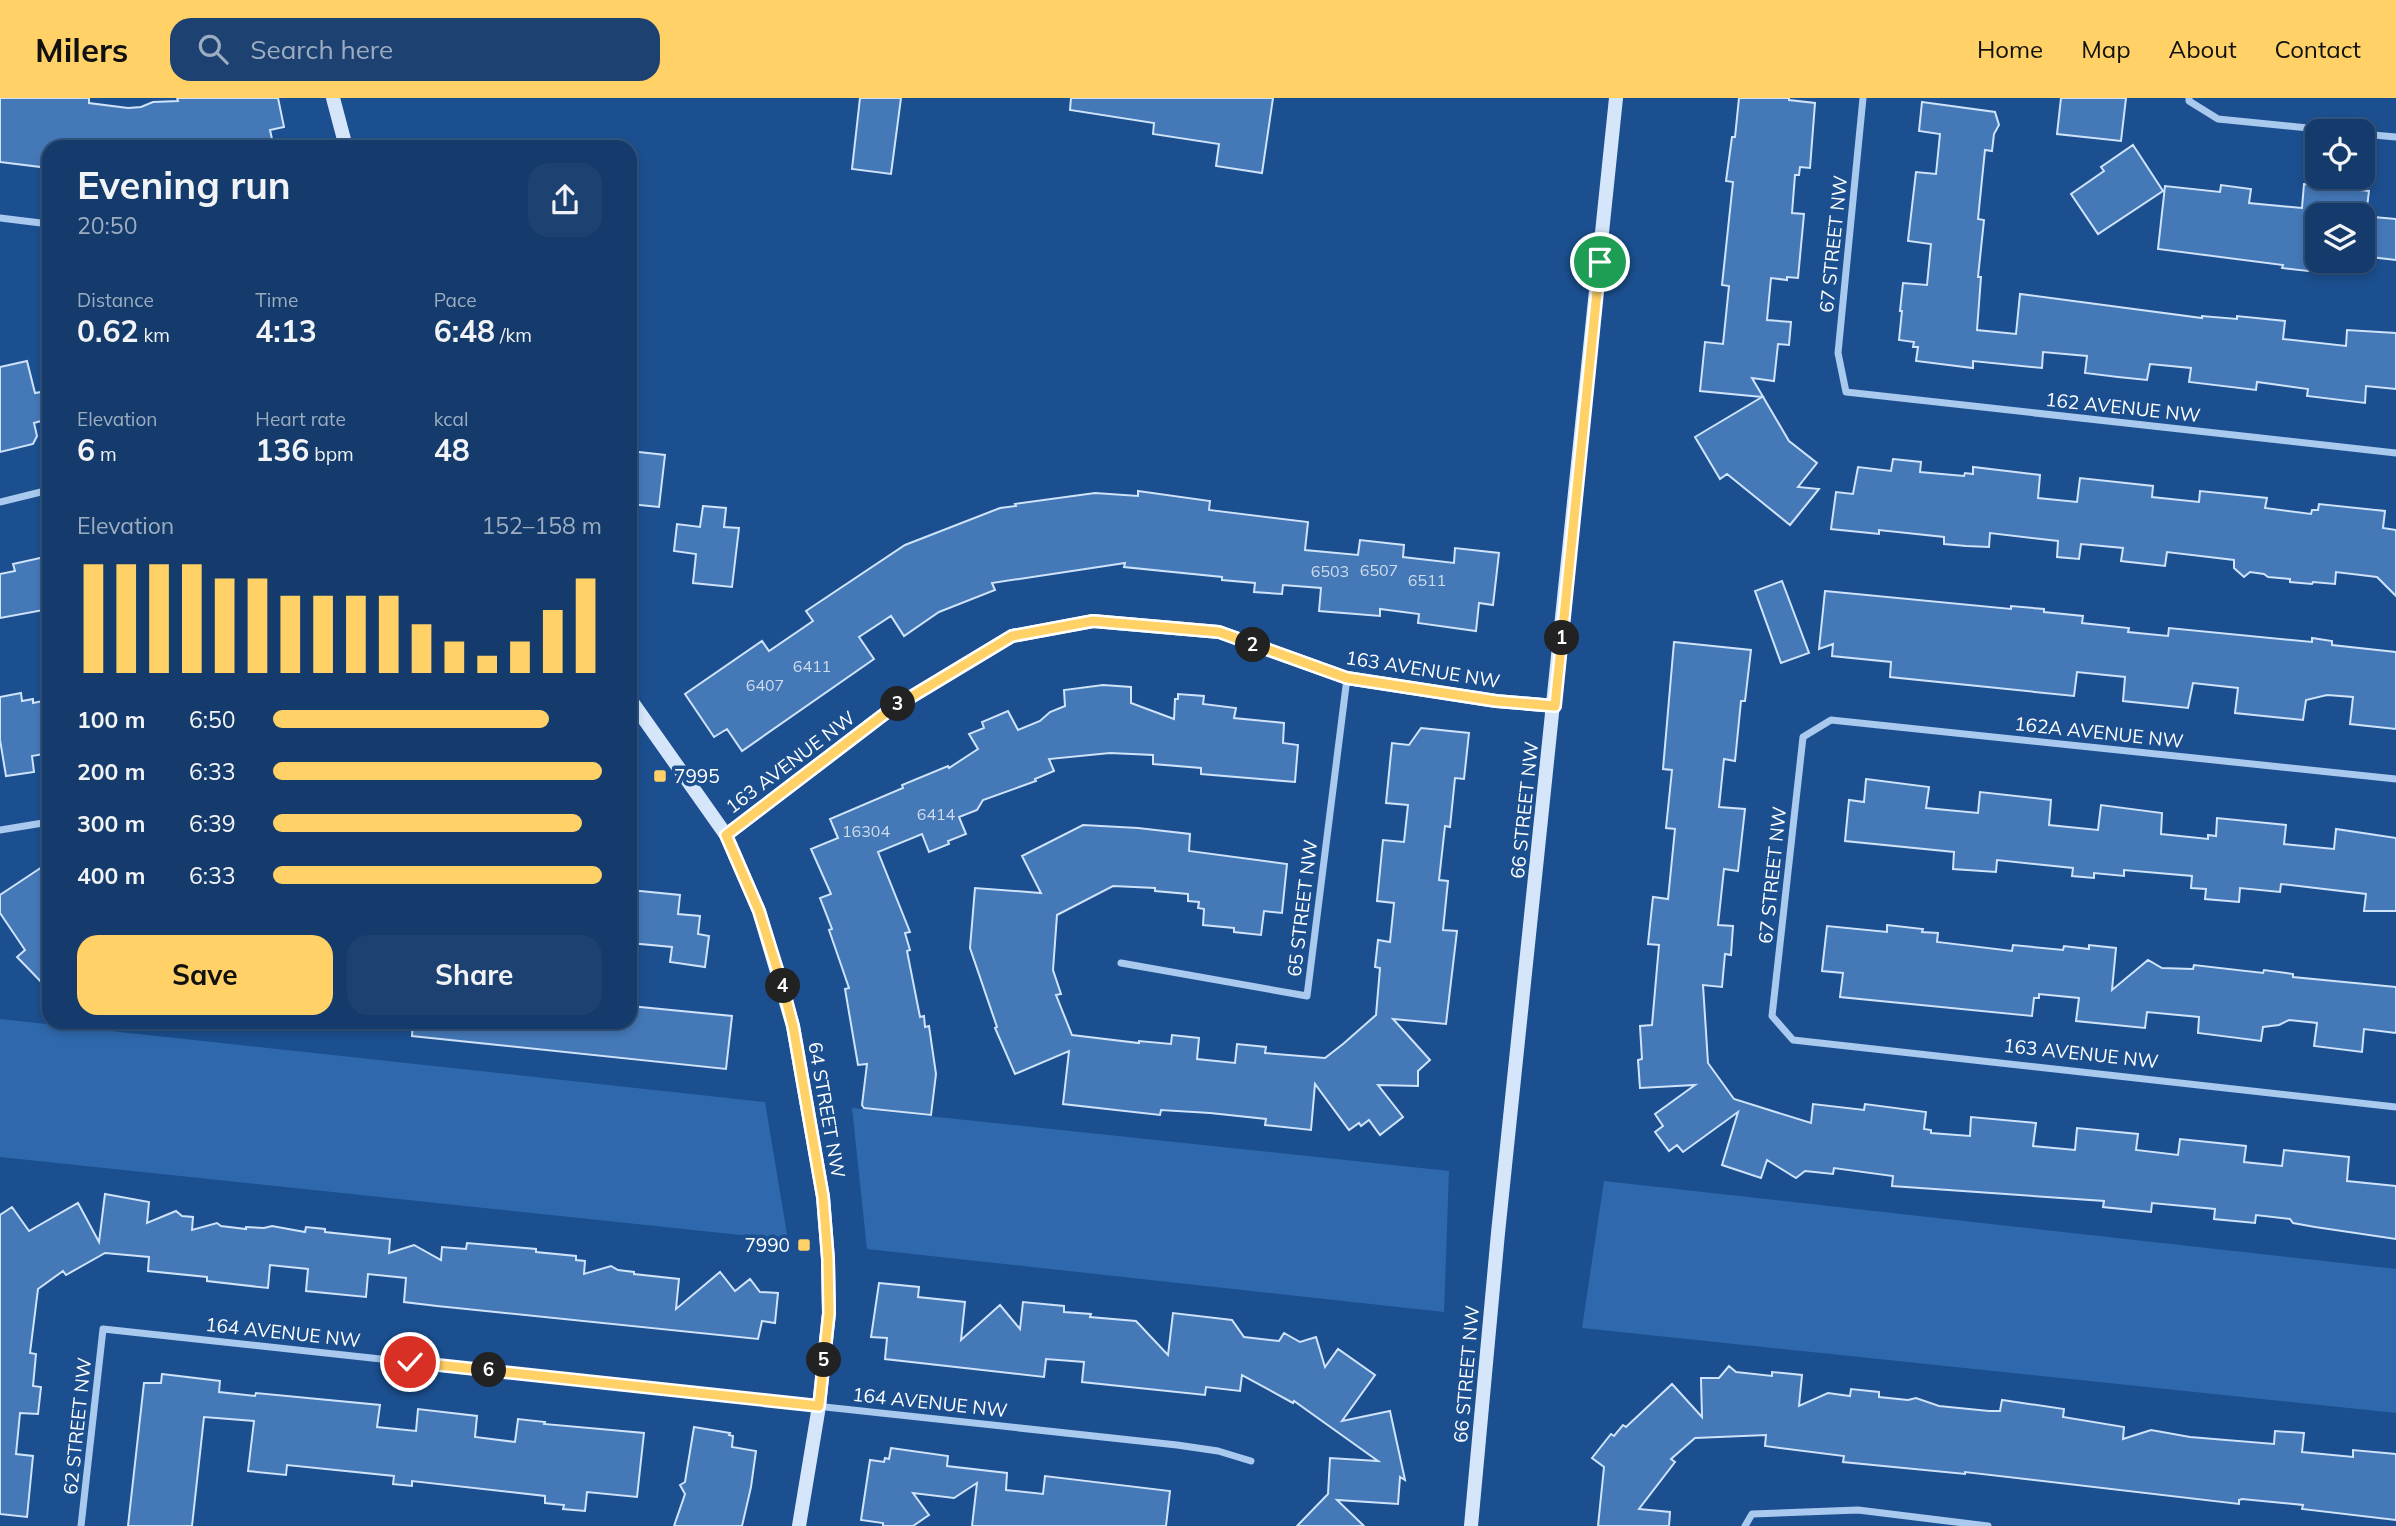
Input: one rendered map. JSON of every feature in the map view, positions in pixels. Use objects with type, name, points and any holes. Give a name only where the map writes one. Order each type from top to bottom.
[{"type":"street","points":[[333,98],[344,140]]},
{"type":"street","name":"66 STREET NW","points":[[1471,1526],[1501,1205],[1555,706],[1616,98]]},
{"type":"street","name":"67 STREET NW","points":[[1846,392],[1838,354],[1863,98]]},
{"type":"street","points":[[2189,100],[2218,119],[2305,128]]},
{"type":"street","points":[[2375,135],[2396,137]]},
{"type":"street","points":[[0,218],[42,225]]},
{"type":"street","name":"162 AVENUE NW","points":[[1846,392],[2396,453]]},
{"type":"street","points":[[0,502],[42,492]]},
{"type":"street","name":"163 AVENUE NW","points":[[726,835],[891,709],[1012,636],[1093,621],[1219,632],[1347,678],[1483,699],[1555,706]]},
{"type":"street","name":"65 STREET NW","points":[[1121,963],[1307,996],[1347,678]]},
{"type":"street","name":"64 STREET NW","points":[[637,709],[726,835],[759,911],[793,1026],[823,1197],[829,1313],[819,1406],[799,1526]]},
{"type":"street","name":"162A AVENUE NW","points":[[1803,737],[1831,720],[2396,779]]},
{"type":"street","name":"67 STREET NW","points":[[1772,1016],[1803,737]]},
{"type":"street","points":[[0,831],[42,823]]},
{"type":"street","name":"163 AVENUE NW","points":[[1772,1016],[1793,1040],[2396,1107]]},
{"type":"street","name":"164 AVENUE NW","points":[[103,1329],[1177,1445],[1218,1451],[1251,1461]]},
{"type":"street","name":"62 STREET NW","points":[[81,1526],[103,1329]]},
{"type":"street","points":[[1745,1526],[1752,1514],[1858,1510],[1988,1526]]},
{"type":"shaded area","points":[[0,1019],[42,1024],[42,1029],[92,1029],[765,1102],[788,1240],[0,1157]]},
{"type":"shaded area","points":[[852,1108],[1449,1171],[1444,1312],[867,1249]]},
{"type":"shaded area","points":[[1604,1181],[2396,1269],[2396,1413],[1582,1328]]},
{"type":"building","points":[[0,98],[89,98],[89,103],[128,108],[153,102],[178,101],[177,98],[278,98],[284,127],[270,130],[272,139],[268,140],[42,140],[42,167],[0,162]]},
{"type":"building","points":[[860,98],[901,98],[891,174],[852,169]]},
{"type":"building","points":[[1071,98],[1273,98],[1262,173],[1216,166],[1219,144],[1153,134],[1154,123],[1070,110]]},
{"type":"building","points":[[1739,98],[1789,98],[1815,103],[1810,168],[1800,167],[1799,175],[1795,175],[1792,213],[1804,214],[1798,278],[1771,278],[1767,320],[1791,322],[1789,345],[1778,344],[1774,381],[1752,378],[1789,441],[1817,463],[1798,487],[1819,489],[1790,525],[1727,474],[1720,479],[1695,437],[1762,397],[1700,391],[1705,342],[1723,344],[1729,286],[1722,285],[1733,182],[1726,181]]},
{"type":"building","points":[[2061,98],[2126,98],[2121,141],[2057,134]]},
{"type":"building","points":[[1922,102],[1995,112],[1999,125],[1994,134],[1992,151],[1985,150],[1978,219],[1984,220],[1978,277],[1981,277],[1977,330],[2016,334],[2020,294],[2202,318],[2237,319],[2237,316],[2285,321],[2283,339],[2346,346],[2347,330],[2396,333],[2396,389],[2366,386],[2365,403],[2307,396],[2308,389],[2257,382],[2256,390],[2189,382],[2191,368],[2150,364],[2147,380],[2085,373],[2087,356],[2043,352],[2042,368],[1973,361],[1973,368],[1916,361],[1918,347],[1913,347],[1914,342],[1899,340],[1900,311],[1903,283],[1927,285],[1931,244],[1908,241],[1916,172],[1936,174],[1940,134],[1919,131]]},
{"type":"building","points":[[2133,145],[2163,191],[2098,234],[2071,194],[2104,171],[2101,167]]},
{"type":"building","points":[[2304,184],[2305,189],[2369,191],[2368,203],[2305,203],[2305,271],[2282,268],[2283,265],[2158,249],[2165,186],[2220,192],[2221,185],[2251,189],[2249,203],[2302,208]]},
{"type":"building","points":[[2375,217],[2396,219],[2396,260],[2375,258]]},
{"type":"building","points":[[27,361],[35,393],[41,392],[42,396],[42,421],[34,423],[37,436],[33,444],[0,452],[0,367]]},
{"type":"building","points":[[637,452],[665,455],[659,507],[637,505]]},
{"type":"building","points":[[1893,459],[1921,462],[1920,472],[1964,476],[1965,473],[1973,474],[1973,467],[2040,475],[2038,498],[2077,502],[2080,478],[2153,486],[2152,497],[2199,502],[2200,491],[2267,498],[2265,508],[2311,514],[2312,510],[2318,510],[2319,504],[2385,511],[2383,528],[2396,530],[2396,596],[2377,577],[2336,572],[2335,584],[2312,584],[2290,582],[2290,579],[2250,572],[2244,577],[2234,568],[2234,560],[2167,552],[2165,566],[2121,561],[2123,548],[2081,544],[2079,559],[2057,557],[2058,541],[1990,533],[1989,547],[1944,544],[1944,537],[1879,530],[1879,534],[1831,529],[1836,492],[1853,494],[1858,467],[1891,471]]},
{"type":"building","points":[[1138,491],[1210,501],[1209,510],[1308,522],[1305,550],[1358,555],[1360,540],[1404,545],[1403,557],[1454,563],[1455,548],[1499,553],[1493,605],[1479,603],[1476,631],[1418,623],[1419,614],[1380,609],[1380,616],[1319,611],[1321,588],[1283,585],[1282,594],[1254,592],[1255,583],[1124,567],[1125,563],[992,583],[995,590],[939,612],[904,636],[891,616],[859,637],[874,659],[742,751],[727,729],[714,737],[685,694],[762,641],[769,651],[813,621],[806,611],[905,545],[1000,508],[1016,506],[1015,504],[1095,493],[1138,496]]},
{"type":"building","points":[[703,506],[726,508],[724,527],[739,528],[732,587],[693,583],[696,554],[674,551],[677,524],[700,527]]},
{"type":"building","points":[[42,558],[42,610],[0,618],[0,574],[15,571],[13,564]]},
{"type":"building","points":[[1782,581],[1809,653],[1781,663],[1755,591]]},
{"type":"building","points":[[1825,591],[2011,609],[2011,606],[2044,609],[2044,612],[2083,616],[2082,623],[2129,628],[2128,632],[2168,636],[2169,628],[2312,642],[2312,638],[2332,641],[2332,645],[2396,652],[2396,729],[2350,724],[2353,697],[2327,695],[2306,700],[2303,720],[2235,713],[2238,688],[2193,683],[2188,708],[2123,701],[2125,677],[2077,672],[2074,696],[1890,677],[1891,662],[1832,656],[1833,644],[1819,649]]},
{"type":"building","points":[[1674,642],[1751,650],[1745,701],[1741,701],[1735,761],[1724,759],[1719,807],[1745,809],[1738,871],[1724,869],[1718,925],[1733,926],[1731,955],[1725,954],[1722,987],[1703,985],[1708,1063],[1734,1099],[1811,1123],[1813,1104],[1864,1110],[1865,1104],[1926,1112],[1924,1129],[1931,1130],[1931,1133],[1970,1136],[1971,1117],[2036,1123],[2033,1146],[2075,1150],[2077,1128],[2138,1134],[2136,1150],[2178,1155],[2180,1139],[2246,1146],[2244,1162],[2282,1166],[2284,1150],[2349,1157],[2347,1181],[2396,1186],[2396,1239],[2256,1215],[2255,1223],[2214,1219],[2215,1209],[2152,1203],[2151,1212],[2103,1207],[2104,1201],[1892,1186],[1893,1176],[1834,1168],[1833,1174],[1805,1171],[1796,1178],[1767,1160],[1761,1178],[1722,1165],[1738,1112],[1683,1152],[1677,1145],[1669,1151],[1655,1132],[1663,1126],[1655,1114],[1695,1085],[1640,1088],[1638,1060],[1642,1059],[1640,1026],[1652,1025],[1659,945],[1648,944],[1653,897],[1668,899],[1675,829],[1666,828],[1672,770],[1663,769]]},
{"type":"building","points":[[1103,685],[1131,687],[1131,703],[1174,719],[1175,699],[1178,699],[1178,694],[1204,696],[1203,704],[1236,708],[1234,718],[1284,723],[1283,743],[1298,745],[1295,782],[1201,774],[1201,768],[1153,764],[1153,755],[1110,753],[1049,759],[1054,771],[1035,779],[1036,781],[983,800],[977,810],[959,817],[966,834],[948,841],[949,844],[929,852],[922,834],[878,852],[910,932],[905,933],[910,950],[907,951],[920,1017],[924,1016],[925,1027],[929,1026],[936,1074],[931,1115],[864,1108],[862,1105],[867,1064],[858,1065],[845,989],[849,988],[820,898],[831,894],[811,849],[838,838],[830,819],[903,788],[902,785],[948,766],[949,768],[978,749],[969,734],[984,728],[982,722],[1008,711],[1018,730],[1065,706],[1064,690]]},
{"type":"building","points":[[21,693],[22,701],[33,699],[33,703],[42,701],[42,754],[32,756],[34,772],[6,776],[0,740],[0,697]]},
{"type":"building","points":[[1421,728],[1469,733],[1464,779],[1455,778],[1450,827],[1445,826],[1439,880],[1448,881],[1443,930],[1457,931],[1446,1024],[1393,1019],[1430,1060],[1418,1071],[1418,1086],[1378,1085],[1403,1117],[1380,1135],[1369,1120],[1349,1130],[1315,1084],[1311,1130],[1265,1125],[1266,1119],[1210,1113],[1161,1110],[1160,1115],[1063,1104],[1069,1051],[1015,1074],[995,1028],[997,1027],[970,948],[975,888],[1041,893],[1022,856],[1083,825],[1190,834],[1189,851],[1287,864],[1282,913],[1264,911],[1261,935],[1234,932],[1234,928],[1203,925],[1204,909],[1198,908],[1199,902],[1188,901],[1188,894],[1155,891],[1155,888],[1113,886],[1057,915],[1053,970],[1061,994],[1056,995],[1072,1035],[1171,1044],[1172,1035],[1199,1038],[1197,1059],[1235,1063],[1237,1044],[1266,1047],[1265,1053],[1325,1058],[1343,1044],[1376,1015],[1380,968],[1375,967],[1378,940],[1390,942],[1394,903],[1377,901],[1383,840],[1404,842],[1408,805],[1386,803],[1392,743],[1409,745]]},
{"type":"building","points":[[1866,779],[1929,787],[1926,808],[1978,813],[1980,792],[2051,800],[2049,825],[2098,830],[2101,805],[2162,813],[2161,834],[2208,839],[2208,835],[2216,836],[2217,818],[2286,825],[2284,844],[2334,849],[2336,829],[2396,838],[2396,911],[2364,911],[2366,894],[2281,884],[2280,892],[2240,888],[2239,902],[2205,899],[2206,889],[2191,888],[2192,876],[2124,870],[2124,876],[2094,873],[2094,878],[2072,876],[2073,868],[1997,860],[1996,872],[1953,869],[1954,852],[1845,841],[1849,800],[1864,802]]},
{"type":"building","points":[[42,867],[42,983],[17,957],[25,950],[0,913],[0,895]]},
{"type":"building","points":[[637,891],[680,895],[678,914],[700,916],[698,934],[709,936],[705,967],[670,962],[672,947],[637,944]]},
{"type":"building","points":[[1887,925],[1938,933],[1937,942],[2012,951],[2013,945],[2063,950],[2064,946],[2089,949],[2089,945],[2116,948],[2112,990],[2148,960],[2162,968],[2193,969],[2194,965],[2263,973],[2264,970],[2293,974],[2293,977],[2396,987],[2396,1033],[2364,1029],[2362,1052],[2314,1046],[2317,1023],[2289,1020],[2279,1025],[2263,1027],[2261,1041],[2198,1033],[2199,1017],[2147,1012],[2145,1028],[2076,1021],[2079,998],[2039,994],[2039,998],[2034,998],[2032,1016],[1840,997],[1843,973],[1822,971],[1827,926],[1887,932]]},
{"type":"building","points":[[637,1007],[732,1016],[726,1069],[412,1036],[412,1029],[637,1029]]},
{"type":"building","points":[[105,1194],[149,1202],[147,1223],[176,1211],[182,1216],[193,1217],[192,1230],[217,1223],[221,1226],[246,1229],[272,1226],[305,1232],[306,1227],[325,1229],[325,1232],[390,1239],[389,1253],[414,1245],[441,1260],[442,1247],[466,1249],[467,1243],[536,1249],[536,1252],[576,1256],[576,1260],[585,1261],[584,1274],[611,1266],[634,1274],[679,1279],[676,1309],[720,1272],[735,1291],[750,1279],[760,1292],[778,1293],[775,1323],[762,1321],[758,1339],[437,1306],[404,1302],[406,1278],[368,1274],[366,1297],[306,1291],[308,1269],[270,1265],[268,1288],[207,1281],[207,1277],[148,1271],[149,1257],[105,1253],[66,1275],[63,1271],[38,1289],[30,1353],[36,1354],[33,1386],[41,1387],[38,1414],[20,1413],[16,1454],[33,1456],[27,1517],[0,1514],[0,1215],[12,1207],[29,1231],[78,1203],[99,1242]]},
{"type":"building","points":[[879,1283],[919,1287],[918,1297],[965,1302],[961,1340],[1000,1305],[1020,1329],[1023,1302],[1064,1306],[1064,1312],[1091,1314],[1090,1317],[1136,1321],[1168,1355],[1173,1313],[1232,1320],[1244,1337],[1279,1341],[1284,1333],[1300,1342],[1316,1337],[1325,1367],[1338,1349],[1375,1375],[1342,1421],[1390,1411],[1405,1480],[1400,1477],[1398,1504],[1337,1500],[1364,1526],[1297,1526],[1328,1494],[1330,1458],[1378,1461],[1294,1401],[1293,1403],[1242,1375],[1240,1391],[1206,1387],[1205,1395],[1082,1382],[1084,1362],[1046,1359],[1044,1377],[885,1359],[887,1338],[871,1337]]},
{"type":"building","points":[[1729,1366],[1736,1372],[1772,1376],[1772,1372],[1802,1375],[1799,1406],[1828,1393],[1850,1396],[1851,1389],[1879,1392],[1879,1397],[1908,1400],[1916,1398],[1939,1406],[1989,1411],[2000,1411],[2002,1400],[2064,1409],[2063,1417],[2124,1427],[2123,1439],[2151,1430],[2190,1437],[2274,1444],[2275,1431],[2304,1433],[2302,1452],[2353,1457],[2353,1450],[2396,1454],[2396,1520],[2302,1509],[2303,1505],[2242,1499],[2239,1504],[1965,1472],[1843,1462],[1844,1456],[1765,1446],[1766,1435],[1695,1438],[1671,1459],[1675,1462],[1639,1509],[1670,1512],[1669,1526],[1598,1526],[1604,1467],[1592,1458],[1611,1434],[1614,1436],[1623,1425],[1626,1427],[1672,1384],[1702,1417],[1701,1378],[1719,1378]]},
{"type":"building","points":[[162,1374],[220,1381],[219,1392],[380,1405],[377,1427],[416,1431],[418,1409],[477,1416],[475,1437],[515,1442],[518,1419],[644,1433],[637,1497],[587,1492],[585,1511],[563,1509],[564,1505],[545,1503],[545,1496],[412,1481],[412,1486],[393,1484],[394,1476],[287,1465],[286,1475],[248,1471],[254,1421],[204,1417],[192,1526],[128,1526],[144,1383],[161,1383]]},
{"type":"building","points":[[694,1427],[730,1433],[729,1435],[733,1436],[732,1447],[756,1451],[742,1526],[674,1526],[685,1494],[680,1485],[685,1482]]},
{"type":"building","points":[[891,1448],[948,1456],[947,1466],[1007,1473],[1006,1490],[1043,1494],[1045,1476],[1170,1491],[1166,1526],[972,1526],[977,1483],[954,1498],[913,1493],[929,1515],[913,1526],[883,1526],[883,1523],[861,1520],[870,1460],[884,1462],[885,1458],[889,1459]]},
{"type":"place","name":"7995","points":[[660,776]]},
{"type":"place","name":"7990","points":[[804,1245]]},
{"type":"route","points":[[410,1362],[819,1406],[829,1313],[823,1197],[793,1026],[783,988],[759,911],[726,835],[891,709],[1012,636],[1093,621],[1219,632],[1347,678],[1496,701],[1555,706],[1600,262]]}]
